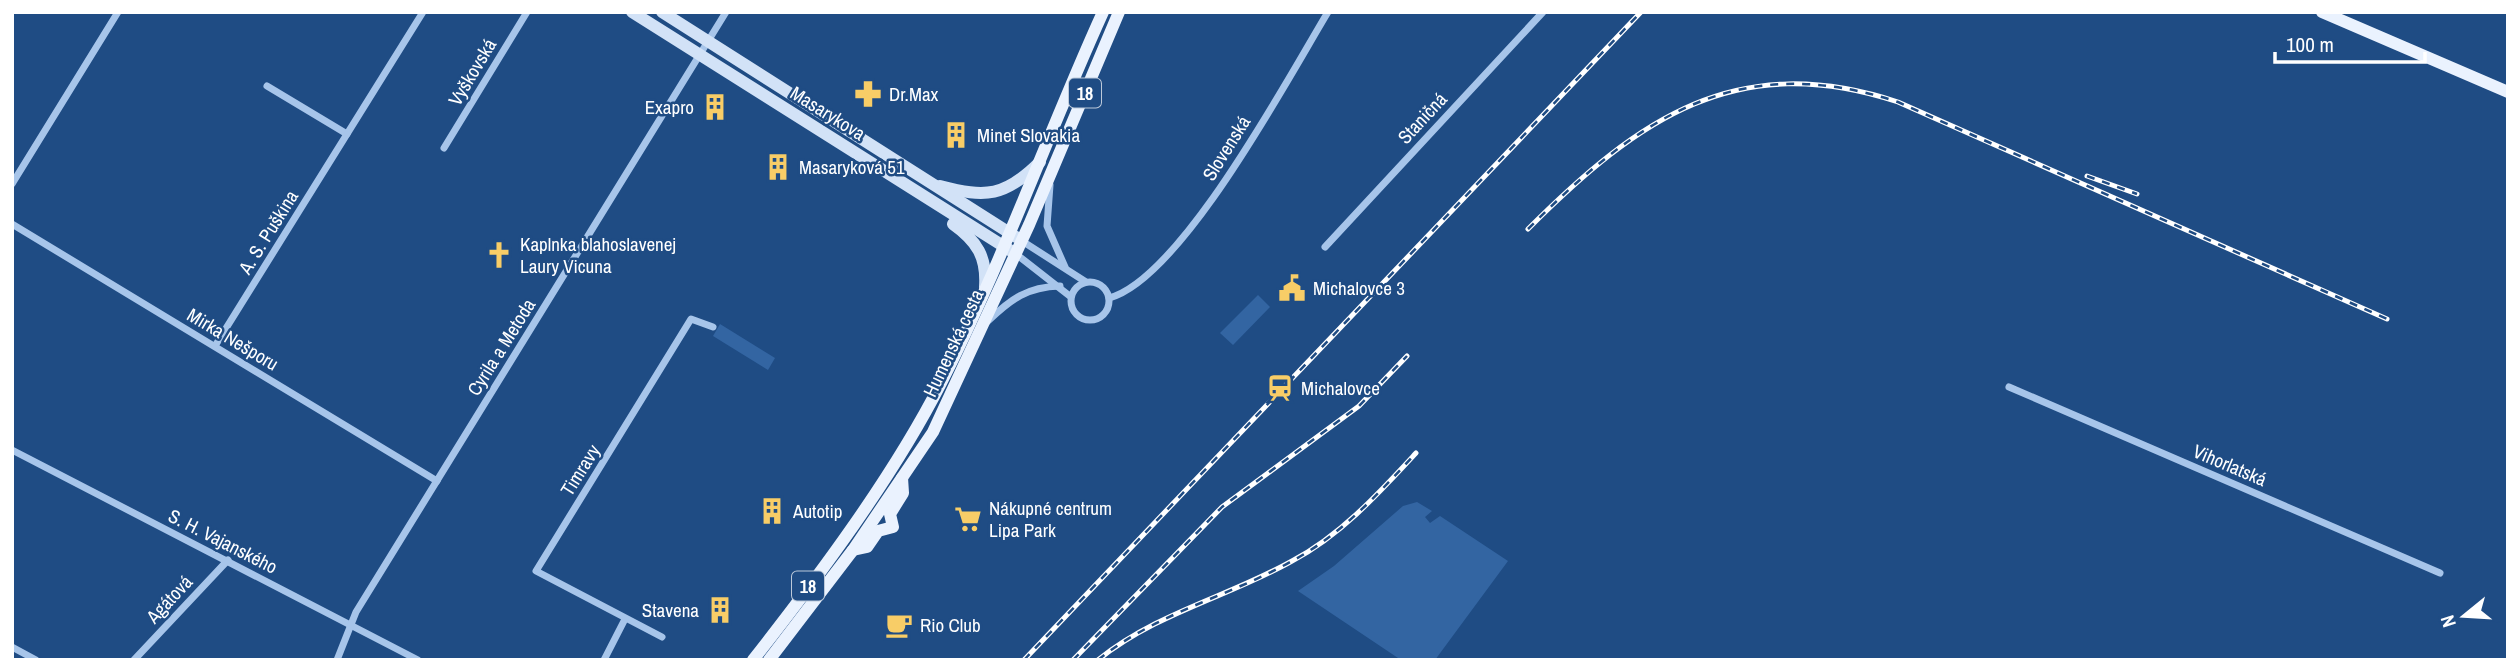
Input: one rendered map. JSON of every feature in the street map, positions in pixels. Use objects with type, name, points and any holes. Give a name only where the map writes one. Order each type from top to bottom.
[{"type":"main road","name":"Masarykova","points":[[632,12],[1016,254]]},
{"type":"main road","name":"Masarykova","points":[[662,12],[1022,241]]},
{"type":"main road","name":"Humenská cesta","points":[[753,660],[866,506],[940,386],[985,292],[1103,12]]},
{"type":"main road","name":"Humenská cesta","points":[[769,660],[853,550],[933,432],[1022,241],[1119,12]]},
{"type":"main road","points":[[2322,12],[2508,92]]},
{"type":"main road","points":[[928,182],[974,194],[994,193],[1020,181],[1040,162]]},
{"type":"main road","points":[[930,201],[976,244],[986,270],[985,292]]},
{"type":"main road","points":[[853,550],[867,547],[878,531],[893,527],[890,514],[904,493],[902,478]]},
{"type":"street","points":[[12,184],[118,12]]},
{"type":"street","name":"A. S. Puškina","points":[[215,346],[423,12]]},
{"type":"street","name":"Vyškovská","points":[[444,148],[527,12]]},
{"type":"street","name":"Cyrila a Metoda","points":[[337,660],[356,612],[726,12]]},
{"type":"street","name":"Slovenská","points":[[1109,298],[1133,287],[1205,211],[1328,12]]},
{"type":"street","name":"Staničná","points":[[1325,247],[1543,12]]},
{"type":"street","points":[[267,86],[347,134]]},
{"type":"street","points":[[1051,174],[1047,226],[1065,267]]},
{"type":"street","name":"Mirka Nešporu","points":[[12,224],[437,481]]},
{"type":"street","points":[[1016,254],[1071,297],[1075,313],[1089,320],[1105,313],[1109,298],[1101,285],[1086,282],[1022,241]]},
{"type":"street","points":[[1071,297],[1078,286],[1086,282]]},
{"type":"street","points":[[983,327],[1021,293],[1060,286]]},
{"type":"street","name":"Timravy","points":[[662,637],[536,571],[691,319],[713,327]]},
{"type":"street","name":"Vihorlatská","points":[[2009,387],[2440,573]]},
{"type":"street","name":"S. H. Vajanského","points":[[12,450],[418,660]]},
{"type":"street","name":"Agátová","points":[[134,660],[228,560]]},
{"type":"street","points":[[604,660],[625,619]]},
{"type":"street","points":[[12,647],[36,660]]},
{"type":"shaded area","points":[[1258,295],[1270,307],[1233,345],[1220,333]]},
{"type":"shaded area","points":[[720,324],[775,358],[768,370],[713,336]]},
{"type":"shaded area","points":[[1417,502],[1432,511],[1425,517],[1430,523],[1440,516],[1508,561],[1435,660],[1401,660],[1298,591],[1334,566],[1403,506]]},
{"type":"railway","points":[[1024,660],[1641,12]]},
{"type":"railway","points":[[1528,229],[1610,155],[1651,126],[1694,104],[1739,90],[1788,84],[1840,88],[1898,102],[2387,319]]},
{"type":"railway","points":[[2087,176],[2137,194]]},
{"type":"railway","points":[[1073,660],[1222,507],[1359,406],[1407,356]]},
{"type":"railway","points":[[1098,660],[1144,630],[1268,574],[1310,551],[1343,526],[1416,453]]},
{"type":"place","name":"Dr.Max","points":[[868,94]]},
{"type":"place","name":"Exapro","points":[[715,107]]},
{"type":"place","name":"Minet Slovakia","points":[[956,135]]},
{"type":"place","name":"Masaryková 51","points":[[778,167]]},
{"type":"place","name":"Kaplnka blahoslavenej Laury Vicuna","points":[[499,255]]},
{"type":"place","name":"Michalovce 3","points":[[1292,288]]},
{"type":"place","name":"Michalovce","points":[[1280,388]]},
{"type":"place","name":"Autotip","points":[[772,511]]},
{"type":"place","name":"Nákupné centrum Lipa Park","points":[[968,519]]},
{"type":"place","name":"Stavena","points":[[720,610]]},
{"type":"place","name":"Rio Club","points":[[899,625]]}]
